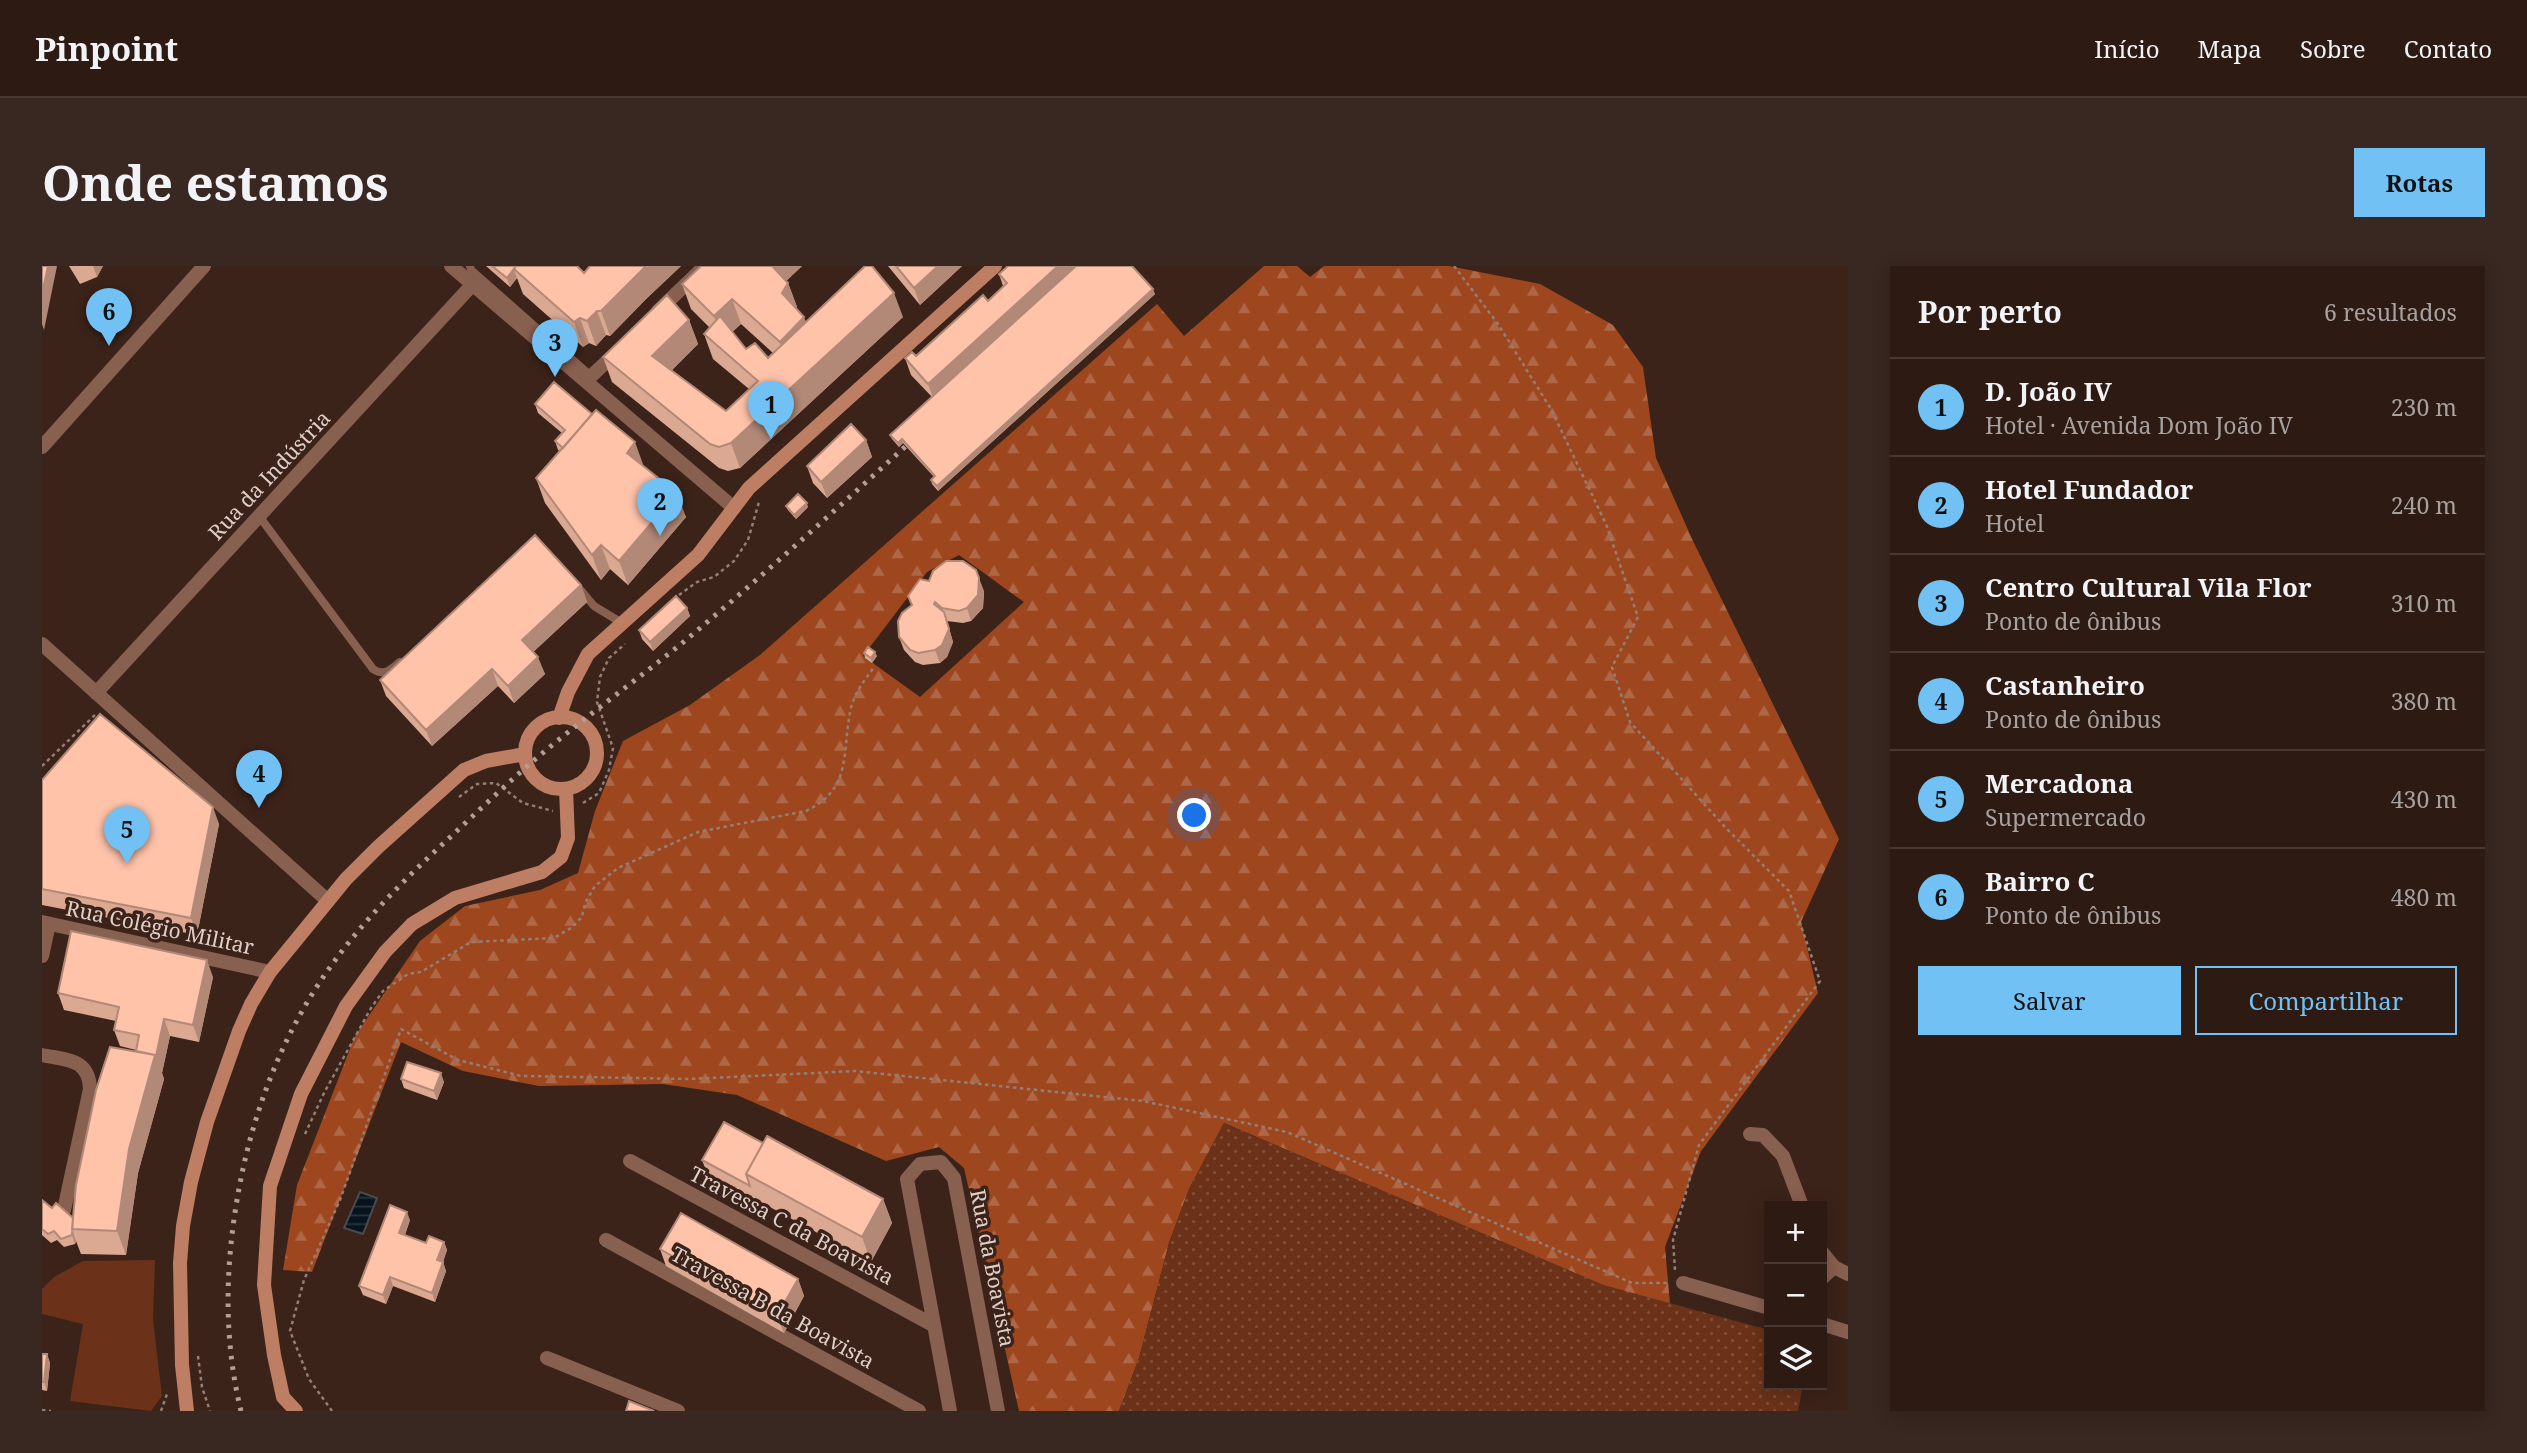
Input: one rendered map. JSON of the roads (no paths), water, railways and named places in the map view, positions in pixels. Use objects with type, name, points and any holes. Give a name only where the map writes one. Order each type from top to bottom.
[{"type":"street","points":[[42,447],[204,266]]},
{"type":"street","points":[[649,320],[705,266]]},
{"type":"street","points":[[559,718],[568,692],[588,654],[698,555],[749,488],[995,266]]},
{"type":"street","points":[[455,267],[588,379],[734,508]]},
{"type":"street","name":"Rua da Indústria","points":[[102,698],[259,516],[473,284]]},
{"type":"street","points":[[588,379],[630,339]]},
{"type":"street","points":[[42,644],[328,901]]},
{"type":"street","points":[[559,718],[568,718],[584,726],[593,735],[597,749],[594,768],[586,780],[566,789],[541,783],[532,774],[526,754],[528,741],[536,728],[549,720],[559,718]]},
{"type":"street","points":[[187,1411],[182,1365],[180,1263],[191,1182],[207,1122],[251,1004],[270,972],[345,879],[378,847],[464,770],[486,761],[526,754]]},
{"type":"street","points":[[296,1411],[283,1397],[264,1285],[270,1186],[301,1094],[346,1006],[385,952],[412,924],[455,898],[542,872],[561,857],[568,838],[566,789]]},
{"type":"street","points":[[42,956],[45,923]]},
{"type":"street","name":"Rua Colégio Militar","points":[[45,923],[270,972]]},
{"type":"street","points":[[42,1055],[74,1062],[85,1068],[89,1078],[90,1089],[64,1210]]},
{"type":"street","points":[[1749,1134],[1763,1135],[1783,1156],[1800,1201]]},
{"type":"street","name":"Travessa C da Boavista","points":[[630,1161],[933,1325]]},
{"type":"street","name":"Rua da Boavista","points":[[950,1411],[907,1179],[920,1164],[941,1162],[954,1178],[998,1411]]},
{"type":"street","name":"Travessa B da Boavista","points":[[606,1240],[919,1411]]},
{"type":"street","points":[[1827,1257],[1834,1266],[1848,1274]]},
{"type":"street","points":[[1827,1273],[1834,1266]]},
{"type":"street","points":[[1679,1283],[1764,1307]]},
{"type":"street","points":[[1827,1326],[1848,1332]]},
{"type":"street","points":[[547,1358],[678,1411]]},
{"type":"lane","points":[[470,266],[471,271],[588,379]]},
{"type":"lane","points":[[259,516],[373,670],[386,673],[408,656]]},
{"type":"lane","points":[[570,578],[594,606],[622,623]]},
{"type":"railway","points":[[241,1411],[235,1385],[228,1306],[230,1253],[242,1173],[248,1146],[274,1069],[297,1020],[325,974],[356,933],[391,895],[504,787],[562,737],[710,620],[906,446]]},
{"type":"place","name":"Bairro C","points":[[109,346]]},
{"type":"place","name":"Centro Cultural Vila Flor","points":[[555,377]]},
{"type":"place","name":"D. João IV","points":[[771,439]]},
{"type":"place","name":"Hotel Fundador","points":[[660,536]]},
{"type":"place","name":"Castanheiro","points":[[259,808]]},
{"type":"place","name":"Mercadona","points":[[127,864]]}]
